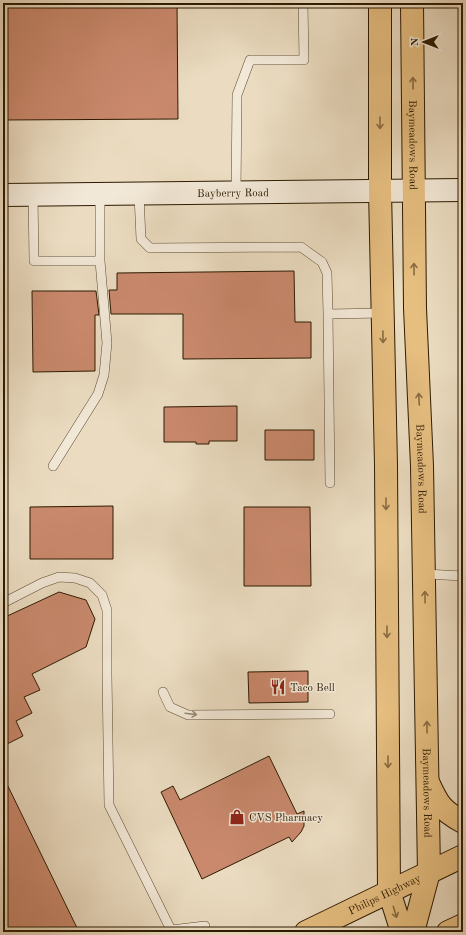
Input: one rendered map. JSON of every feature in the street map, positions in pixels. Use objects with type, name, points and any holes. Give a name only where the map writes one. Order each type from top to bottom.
[{"type":"main road","points":[[380,3],[380,191],[386,465],[389,891],[402,932]]},
{"type":"main road","name":"Baymeadows Road","points":[[412,3],[415,308],[425,574],[429,872],[413,932]]},
{"type":"main road","points":[[427,781],[438,804],[452,816],[463,822]]},
{"type":"main road","name":"Philips Highway","points":[[306,932],[463,856]]},
{"type":"main road","points":[[448,932],[463,925]]},
{"type":"street","name":"Bayberry Road","points":[[3,195],[236,194],[463,190]]},
{"type":"lane","points":[[236,194],[237,95],[250,60],[304,60],[303,3]]},
{"type":"lane","points":[[53,466],[98,394],[104,375],[107,343],[100,261],[100,194]]},
{"type":"lane","points":[[32,195],[34,261],[100,261]]},
{"type":"lane","points":[[139,195],[140,239],[150,248],[301,247],[322,262],[327,273],[330,483]]},
{"type":"lane","points":[[328,314],[382,313]]},
{"type":"lane","points":[[425,574],[463,576]]},
{"type":"lane","points":[[3,603],[42,583],[59,577],[75,578],[90,583],[102,595],[107,610],[109,805],[169,931],[205,926]]},
{"type":"lane","points":[[163,692],[170,707],[188,715],[330,714]]},
{"type":"building","points":[[3,3],[177,3],[178,119],[3,120]]},
{"type":"building","points":[[294,271],[295,322],[311,322],[311,358],[183,359],[183,314],[111,314],[109,290],[117,290],[117,273]]},
{"type":"building","points":[[32,291],[96,291],[99,315],[95,315],[95,371],[33,372]]},
{"type":"building","points":[[237,406],[237,441],[209,441],[209,444],[196,444],[196,442],[164,442],[164,407]]},
{"type":"building","points":[[265,430],[314,430],[314,460],[265,460]]},
{"type":"building","points":[[113,506],[113,559],[30,559],[30,507]]},
{"type":"building","points":[[244,507],[310,507],[311,586],[244,586]]},
{"type":"building","points":[[59,592],[86,600],[95,619],[86,647],[32,674],[40,690],[24,697],[32,713],[16,721],[23,736],[3,746],[3,618]]},
{"type":"building","name":"Taco Bell","points":[[308,671],[308,702],[249,703],[248,672]]},
{"type":"building","name":"CVS Pharmacy","points":[[269,756],[297,814],[304,811],[304,826],[301,832],[292,842],[289,837],[202,879],[161,792],[173,786],[180,800]]},
{"type":"building","points":[[3,776],[79,932],[6,932],[3,926]]},
{"type":"place","name":"Taco Bell","points":[[278,687]]},
{"type":"place","name":"CVS Pharmacy","points":[[237,817]]}]
